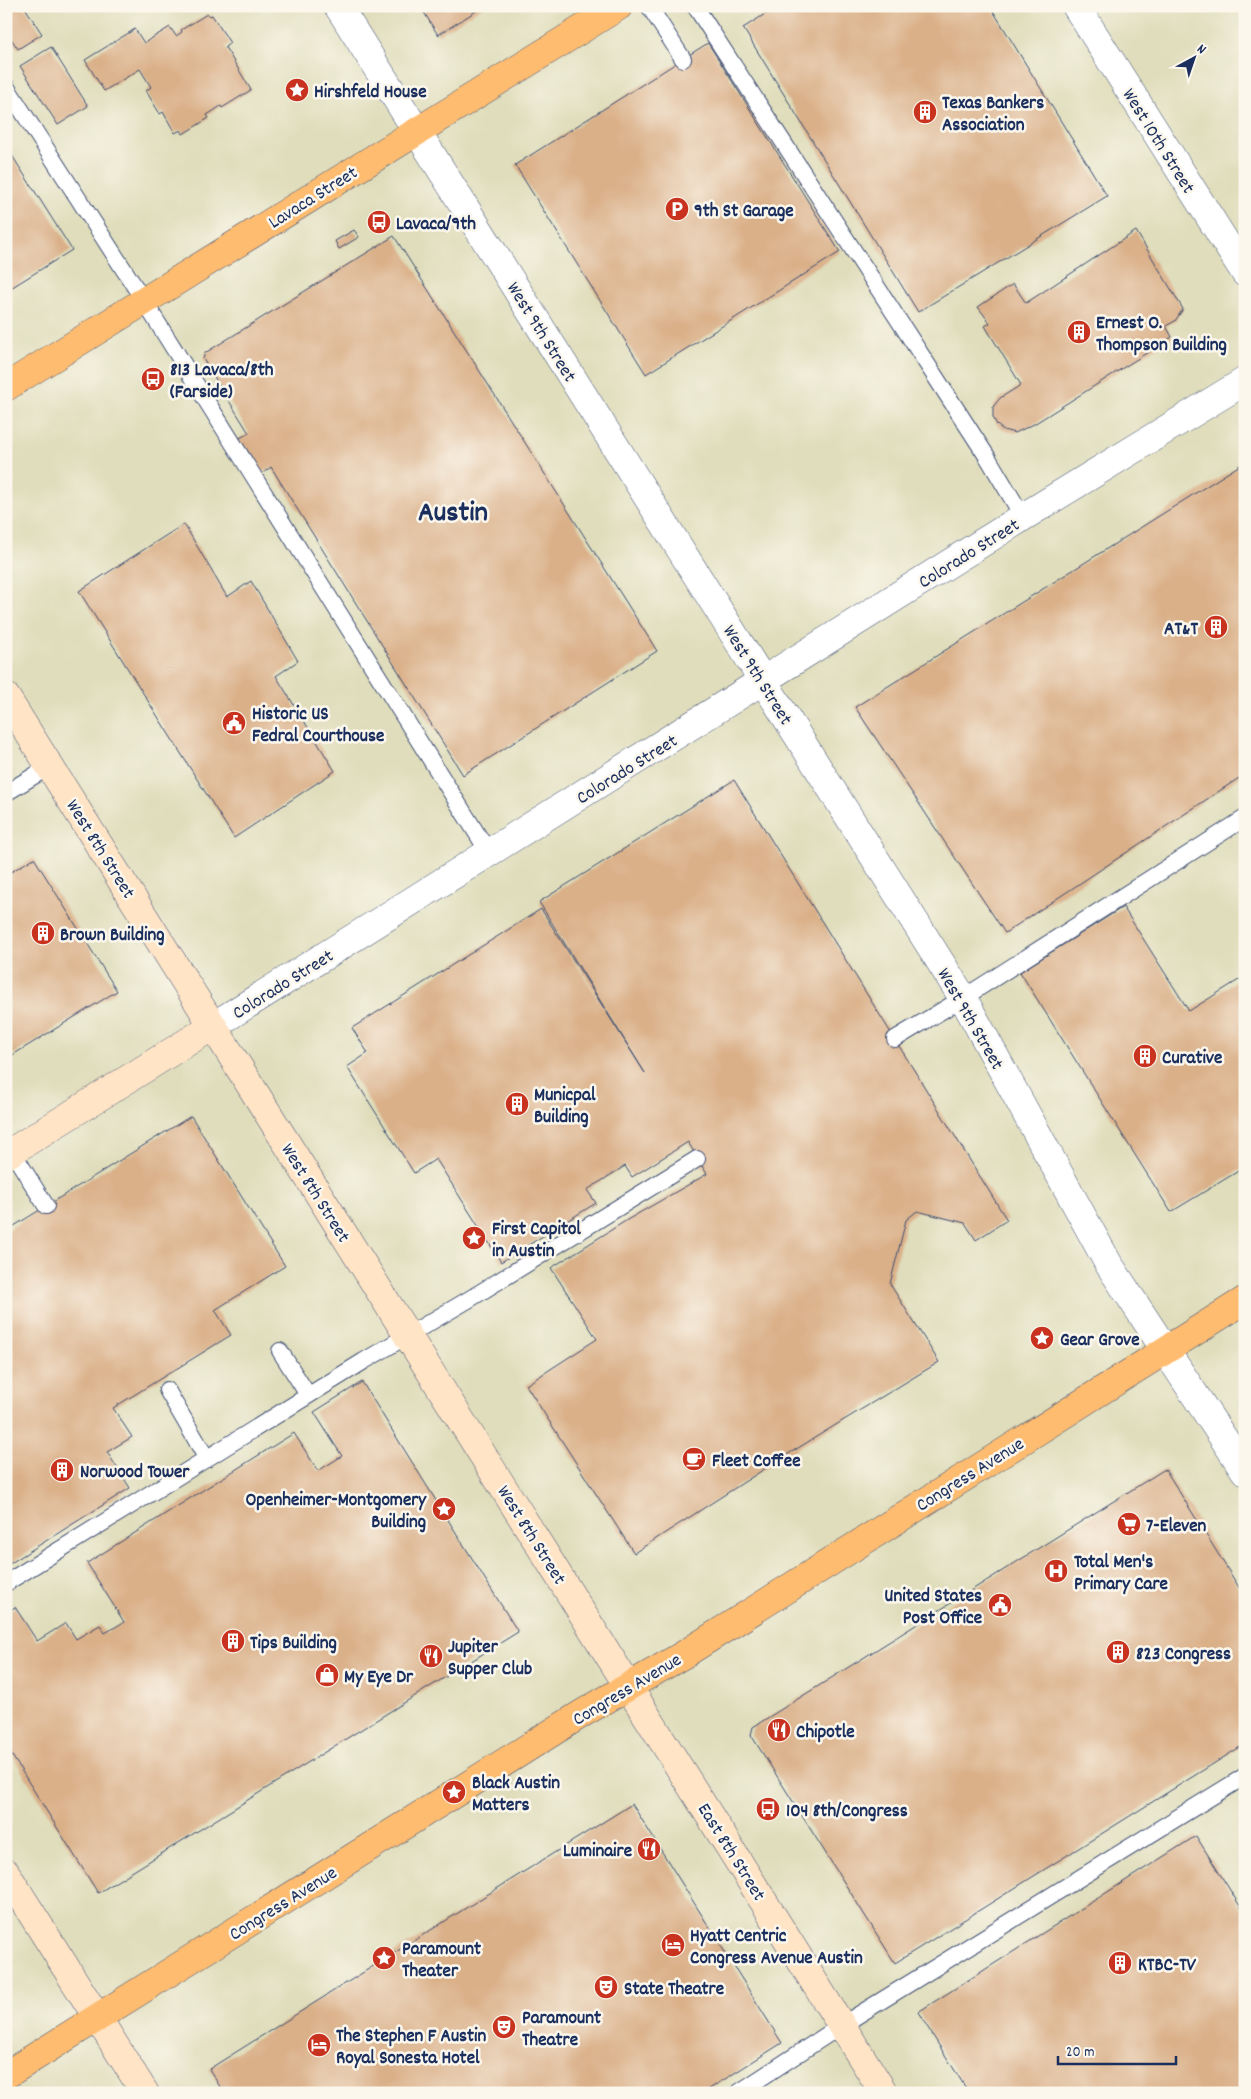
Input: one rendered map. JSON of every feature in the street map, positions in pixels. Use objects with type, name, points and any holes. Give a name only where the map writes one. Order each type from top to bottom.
[{"type":"main road","name":"Lavaca Street","points":[[6,387],[618,6]]},
{"type":"main road","name":"West 8th Street","points":[[6,697],[629,1686]]},
{"type":"main road","name":"Colorado Street","points":[[9,1153],[213,1026]]},
{"type":"main road","name":"Congress Avenue","points":[[6,2075],[583,1712],[691,1649],[1245,1300]]},
{"type":"main road","name":"East 8th Street","points":[[629,1686],[884,2093]]},
{"type":"main road","points":[[6,1873],[145,2093]]},
{"type":"street","name":"West 9th Street","points":[[338,6],[963,998],[1108,1263],[1245,1471]]},
{"type":"street","name":"West 10th Street","points":[[1076,6],[1245,273]]},
{"type":"street","name":"Colorado Street","points":[[213,1026],[1023,517],[1245,381]]},
{"type":"lane","points":[[648,6],[683,59]]},
{"type":"lane","points":[[695,6],[988,458],[1023,517]]},
{"type":"lane","points":[[6,86],[144,301],[490,853]]},
{"type":"lane","points":[[6,794],[50,766]]},
{"type":"lane","points":[[895,1039],[963,998],[1245,818]]},
{"type":"lane","points":[[9,1153],[46,1206]]},
{"type":"lane","points":[[6,1583],[308,1395],[698,1159]]},
{"type":"lane","points":[[280,1351],[308,1395]]},
{"type":"lane","points":[[167,1390],[206,1459]]},
{"type":"lane","points":[[738,2093],[842,2025],[1245,1776]]},
{"type":"shaded area","points":[[6,6],[1245,6],[1245,2093],[6,2093]]},
{"type":"building","points":[[12,6],[24,6],[42,34],[18,49],[6,31],[6,10]]},
{"type":"building","points":[[420,6],[484,6],[438,35]]},
{"type":"building","name":"Texas Bankers Association","points":[[778,6],[990,6],[1107,196],[918,312],[743,28]]},
{"type":"building","points":[[207,14],[209,16],[212,15],[230,43],[225,47],[251,90],[207,115],[209,118],[183,134],[181,130],[175,133],[163,112],[160,114],[146,91],[151,87],[140,69],[104,91],[85,60],[135,29],[144,43],[170,27],[176,36],[182,32],[181,30]]},
{"type":"building","name":"9th St Garage","points":[[708,43],[840,252],[646,374],[515,165]]},
{"type":"building","points":[[51,47],[88,106],[58,125],[20,66]]},
{"type":"building","points":[[6,146],[72,250],[6,291]]},
{"type":"building","points":[[354,230],[359,237],[339,249],[335,241]]},
{"type":"building","name":"Ernest O. Thompson Building","points":[[1136,231],[1183,309],[1175,321],[1166,326],[1172,337],[1034,424],[1015,433],[1003,430],[997,425],[993,417],[993,407],[1000,398],[1021,385],[985,326],[990,323],[978,307],[1013,284],[1026,303]]},
{"type":"building","points":[[394,236],[657,651],[463,775],[271,467],[260,475],[238,439],[249,433],[203,359],[205,353]]},
{"type":"building","points":[[1245,462],[1245,774],[1005,933],[855,707]]},
{"type":"building","name":"Historic US Fedral Courthouse","points":[[184,524],[227,597],[251,581],[298,661],[276,676],[335,771],[234,838],[79,591]]},
{"type":"building","points":[[734,780],[1007,1220],[976,1240],[965,1223],[917,1211],[906,1220],[890,1284],[939,1362],[780,1459],[634,1553],[526,1385],[597,1339],[551,1268],[627,1220],[707,1174],[688,1142],[632,1177],[625,1166],[587,1190],[596,1203],[501,1262],[436,1159],[414,1173],[347,1067],[368,1053],[352,1028],[541,909],[645,1073],[539,902]]},
{"type":"building","name":"Brown Building","points":[[34,858],[117,991],[6,1059],[6,875]]},
{"type":"building","name":"Curative","points":[[1123,907],[1189,1011],[1245,976],[1245,1167],[1171,1212],[1020,972]]},
{"type":"building","points":[[191,1116],[285,1266],[215,1310],[231,1335],[113,1408],[132,1437],[107,1452],[130,1488],[6,1566],[6,1231]]},
{"type":"building","points":[[362,1382],[518,1632],[98,1893],[6,1746],[6,1612],[15,1607],[37,1641],[66,1623],[76,1639],[100,1625],[105,1633],[124,1622],[87,1563],[294,1433],[318,1471],[342,1456],[314,1412]]},
{"type":"building","points":[[1165,1469],[1245,1597],[1245,1744],[895,1963],[751,1735],[753,1727]]},
{"type":"building","points":[[632,1804],[782,2043],[703,2093],[224,2093],[209,2069]]},
{"type":"building","name":"KTBC-TV","points":[[1196,1836],[1245,1914],[1245,2093],[969,2093],[918,2012]]},
{"type":"place","name":"Hirshfeld House","points":[[297,90]]},
{"type":"place","name":"Texas Bankers Association","points":[[925,112]]},
{"type":"place","name":"9th St Garage","points":[[677,209]]},
{"type":"place","name":"Lavaca/9th","points":[[379,222]]},
{"type":"place","name":"Ernest O. Thompson Building","points":[[1079,332]]},
{"type":"place","name":"813 Lavaca/8th (Farside)","points":[[153,379]]},
{"type":"place","name":"AT&T","points":[[1216,627]]},
{"type":"place","name":"Historic US Fedral Courthouse","points":[[234,723]]},
{"type":"place","name":"Brown Building","points":[[43,933]]},
{"type":"place","name":"Curative","points":[[1145,1056]]},
{"type":"place","name":"Municpal Building","points":[[517,1104]]},
{"type":"place","name":"First Capitol in Austin","points":[[474,1238]]},
{"type":"place","name":"Gear Grove","points":[[1042,1338]]},
{"type":"place","name":"Fleet Coffee","points":[[694,1459]]},
{"type":"place","name":"Norwood Tower","points":[[62,1470]]},
{"type":"place","name":"Openheimer-Montgomery Building","points":[[444,1509]]},
{"type":"place","name":"7-Eleven","points":[[1129,1524]]},
{"type":"place","name":"Total Men's Primary Care","points":[[1056,1571]]},
{"type":"place","name":"United States Post Office","points":[[1000,1605]]},
{"type":"place","name":"Tips Building","points":[[233,1641]]},
{"type":"place","name":"823 Congress","points":[[1118,1652]]},
{"type":"place","name":"Jupiter Supper Club","points":[[431,1656]]},
{"type":"place","name":"My Eye Dr","points":[[327,1675]]},
{"type":"place","name":"Chipotle","points":[[779,1730]]},
{"type":"place","name":"Black Austin Matters","points":[[454,1792]]},
{"type":"place","name":"104 8th/Congress","points":[[768,1809]]},
{"type":"place","name":"Luminaire","points":[[649,1849]]},
{"type":"place","name":"Hyatt Centric Congress Avenue Austin","points":[[673,1945]]},
{"type":"place","name":"Paramount Theater","points":[[384,1958]]},
{"type":"place","name":"KTBC-TV","points":[[1120,1963]]},
{"type":"place","name":"State Theatre","points":[[606,1987]]},
{"type":"place","name":"Paramount Theatre","points":[[504,2027]]},
{"type":"place","name":"The Stephen F Austin Royal Sonesta Hotel","points":[[319,2045]]},
{"type":"district","name":"Austin","points":[[453,510]]}]
